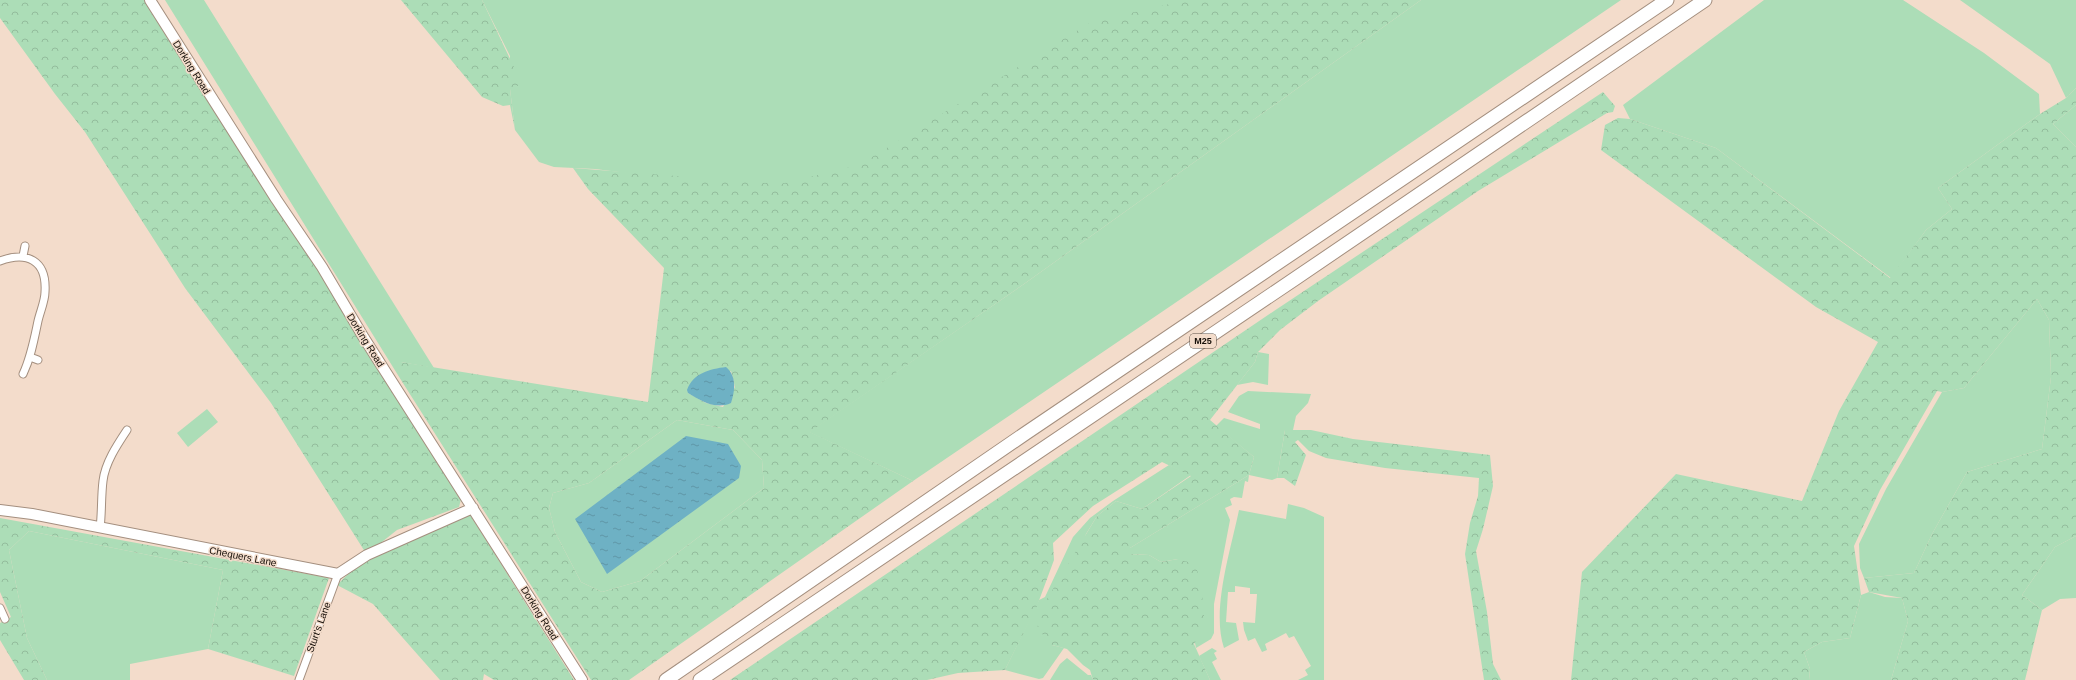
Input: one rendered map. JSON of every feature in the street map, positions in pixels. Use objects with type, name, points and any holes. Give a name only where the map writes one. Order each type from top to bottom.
[{"type":"highway","name":"M25","points":[[666,680],[1033,429],[1667,0]]},
{"type":"highway","name":"M25","points":[[700,680],[1289,283],[1705,0]]},
{"type":"main road","name":"Dorking Road","points":[[150,0],[276,200],[322,267],[372,351],[582,680]]},
{"type":"main road","points":[[338,574],[367,555],[473,508]]},
{"type":"main road","name":"Chequers Lane","points":[[0,510],[338,574]]},
{"type":"street","points":[[24,246],[24,256]]},
{"type":"street","points":[[0,262],[10,257],[24,256],[31,258],[40,266],[45,276],[45,292],[30,358],[23,374]]},
{"type":"street","points":[[30,358],[38,360]]},
{"type":"street","points":[[100,528],[103,505],[103,481],[106,469],[127,430]]},
{"type":"street","name":"Sturt's Lane","points":[[299,680],[338,574]]},
{"type":"street","points":[[0,608],[5,619]]},
{"type":"green space","points":[[0,0],[147,0],[252,163],[461,499],[459,507],[397,530],[368,553],[467,510],[574,680],[494,680],[484,674],[483,680],[440,680],[373,604],[337,585],[367,555],[271,403],[185,288],[85,132],[55,94],[0,18]]},
{"type":"green space","points":[[165,0],[204,0],[434,368],[401,362],[401,380]]},
{"type":"green space","points":[[401,0],[482,0],[522,84],[510,89],[515,130],[510,105],[503,106],[482,97]]},
{"type":"green space","points":[[482,0],[1358,0],[856,202],[595,169],[554,167],[539,162],[515,130],[510,89],[510,56]]},
{"type":"green space","points":[[1187,0],[1421,0],[1024,284],[810,432],[913,481],[629,680],[591,680],[401,380],[401,362],[648,402],[664,268],[588,189],[573,168],[780,184],[859,165],[1091,22]],"holes":[[[731,371],[735,387],[723,407],[706,403],[688,393]],[[677,420],[733,430],[762,460],[764,488],[640,581],[602,592],[581,582],[555,532],[549,508],[553,493],[589,483]]]},
{"type":"green space","points":[[1421,0],[1621,0],[913,481],[809,432],[1024,284]]},
{"type":"green space","points":[[1764,0],[1903,0],[1984,53],[2039,94],[2040,114],[1938,188],[1952,209],[1926,230],[1891,278],[1716,148],[1630,119],[1623,105]]},
{"type":"green space","points":[[1960,0],[2076,0],[2076,88],[2066,98],[2050,64]]},
{"type":"green space","points":[[2076,88],[2076,105],[2053,124],[2076,147],[2076,536],[2055,547],[2022,595],[2042,610],[2025,680],[1891,680],[1908,621],[1902,598],[1869,592],[1864,578],[1914,573],[1932,534],[1967,472],[2042,449],[2051,377],[2049,320],[2037,299],[1964,388],[1942,392],[1937,391],[1880,490],[1854,546],[1861,595],[1850,638],[1822,642],[1804,652],[1810,669],[1809,680],[1571,680],[1582,572],[1676,474],[1802,501],[1839,411],[1878,342],[1816,307],[1601,150],[1605,125],[1618,118],[1630,119],[1716,148],[1890,278],[1926,230],[1952,209],[1938,188],[2040,114],[2066,98]]},
{"type":"green space","points":[[1603,92],[1615,106],[1613,112],[1607,113],[1478,191],[1318,301],[1280,330],[1258,352],[1255,362],[1210,420],[1254,457],[1249,475],[1130,548],[1130,554],[1149,555],[1161,562],[1178,559],[1195,564],[1201,582],[1205,628],[1194,644],[1210,680],[1093,680],[1090,670],[1067,649],[1052,645],[1037,628],[1047,599],[1097,516],[1116,501],[1142,509],[1191,476],[1162,462],[1093,506],[1053,543],[1054,560],[1037,606],[1005,670],[958,673],[927,680],[730,680],[1274,311]]},
{"type":"green space","points":[[2076,105],[2076,147],[2053,124]]},
{"type":"green space","points":[[2037,299],[2049,320],[2051,377],[2042,449],[1967,472],[1932,534],[1914,573],[1864,578],[1860,568],[1859,544],[1886,489],[1942,392],[1964,388]]},
{"type":"green space","points":[[1258,352],[1269,354],[1268,385],[1253,382],[1237,385],[1255,362]]},
{"type":"green space","points":[[1248,391],[1311,394],[1308,403],[1296,416],[1293,430],[1285,430],[1277,478],[1272,480],[1249,475],[1254,457],[1216,426],[1224,418],[1260,429],[1260,424],[1228,412],[1239,396]]},
{"type":"green space","points":[[207,409],[218,422],[188,447],[177,433]]},
{"type":"green space","points":[[677,420],[733,430],[762,460],[764,488],[640,581],[602,592],[581,582],[555,532],[549,508],[553,493],[589,483]]},
{"type":"green space","points":[[1285,430],[1311,430],[1353,439],[1490,455],[1493,486],[1483,529],[1476,551],[1487,612],[1493,664],[1501,680],[1484,680],[1465,554],[1470,523],[1478,496],[1479,478],[1385,468],[1326,458],[1309,451],[1298,440],[1295,442],[1306,455],[1295,486],[1284,478],[1277,478]]},
{"type":"green space","points":[[1169,465],[1191,475],[1142,509],[1116,501],[1097,516],[1086,534],[1052,645],[1064,648],[1043,678],[1039,679],[1005,670],[1039,600],[1045,597],[1073,537],[1090,518],[1113,501]]},
{"type":"green space","points":[[1249,475],[1248,482],[1245,481],[1242,498],[1234,497],[1230,499],[1232,505],[1225,508],[1230,520],[1214,604],[1214,633],[1211,639],[1196,648],[1178,559],[1161,562],[1149,555],[1130,554],[1130,548]]},
{"type":"green space","points":[[1288,504],[1304,508],[1324,517],[1324,680],[1298,680],[1308,675],[1305,670],[1311,666],[1294,636],[1289,638],[1286,633],[1265,644],[1267,650],[1262,652],[1255,638],[1248,641],[1243,622],[1255,623],[1257,594],[1250,594],[1250,588],[1235,586],[1235,592],[1228,592],[1226,622],[1236,623],[1239,640],[1224,648],[1221,633],[1221,598],[1227,561],[1239,510],[1286,519]]},
{"type":"green space","points":[[0,518],[329,578],[294,676],[208,649],[223,570],[29,531],[9,550],[27,638],[47,680],[24,680],[0,640],[0,623],[11,617],[0,592]]},
{"type":"green space","points":[[29,531],[223,570],[208,649],[130,664],[130,680],[47,680],[27,638],[9,550]]},
{"type":"green space","points":[[2076,536],[2076,598],[2060,599],[2042,610],[2022,595],[2055,547]]},
{"type":"green space","points":[[1869,592],[1885,597],[1902,598],[1908,621],[1891,680],[1809,680],[1810,669],[1804,652],[1822,642],[1850,638],[1861,595]]},
{"type":"green space","points":[[1212,648],[1217,651],[1214,653],[1217,659],[1212,662],[1221,680],[1210,680],[1199,656]]},
{"type":"green space","points":[[1067,658],[1088,675],[1091,675],[1093,680],[1050,680],[1060,664]]},
{"type":"water","points":[[726,367],[732,375],[734,384],[731,403],[720,406],[709,404],[688,393],[687,390],[690,384],[698,376],[714,369]]},
{"type":"water","points":[[686,436],[728,444],[741,466],[739,478],[607,574],[575,519]]}]
